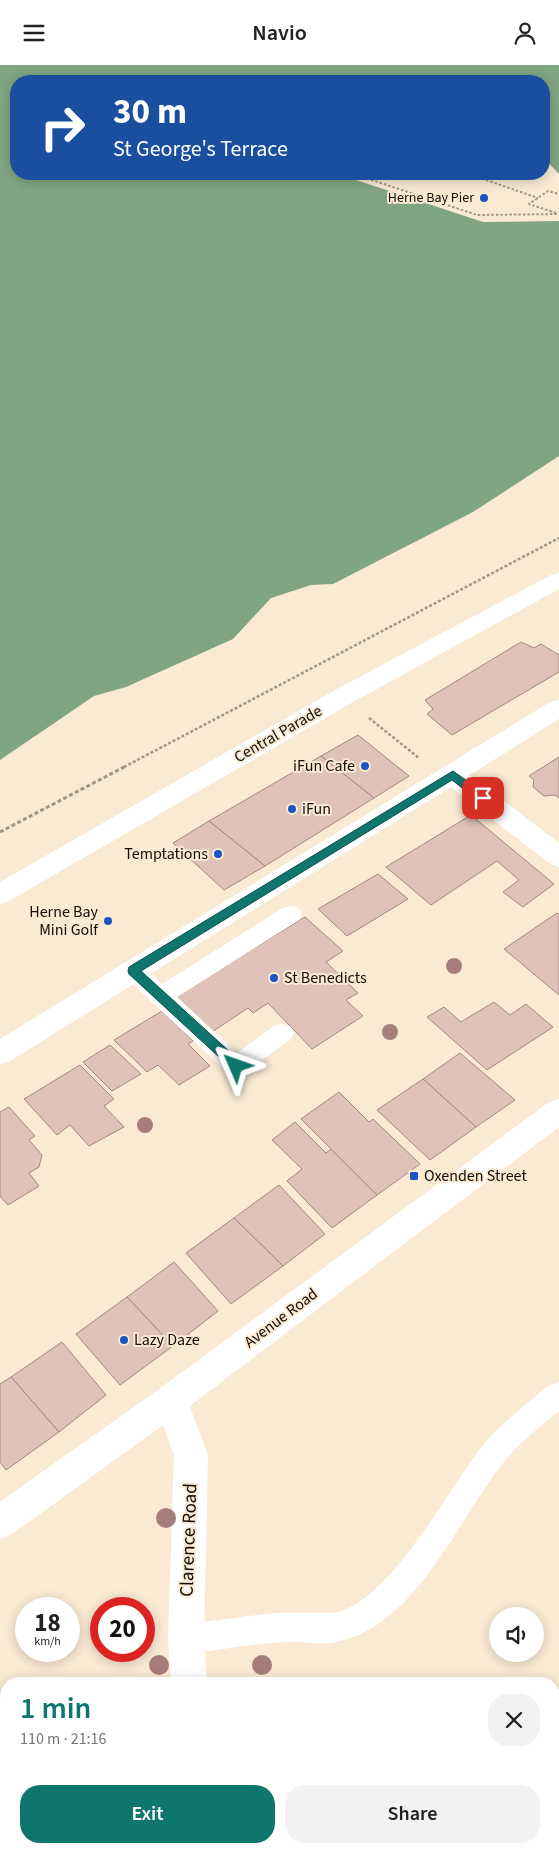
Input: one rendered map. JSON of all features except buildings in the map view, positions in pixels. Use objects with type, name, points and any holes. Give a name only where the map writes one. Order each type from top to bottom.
[{"type":"street","name":"Central Parade","points":[[0,895],[344,696],[559,581]]},
{"type":"street","points":[[0,1053],[559,708]]},
{"type":"street","points":[[448,777],[559,857]]},
{"type":"street","name":"Avenue Road","points":[[0,1522],[171,1400],[559,1111]]},
{"type":"street","name":"Clarence Road","points":[[171,1400],[191,1455],[186,1639],[189,1677]]},
{"type":"lane","points":[[161,996],[291,915]]},
{"type":"lane","points":[[133,971],[236,1066],[282,1033]]},
{"type":"lane","points":[[186,1639],[288,1627],[319,1628],[347,1625],[381,1604],[423,1557],[494,1453],[522,1424],[559,1394]]},
{"type":"path","points":[[372,180],[477,215],[559,214]]},
{"type":"path","points":[[486,180],[538,198]]},
{"type":"path","points":[[559,194],[548,191],[529,204],[559,214]]},
{"type":"path","points":[[0,832],[559,538]]},
{"type":"path","points":[[344,696],[448,777]]},
{"type":"shaded area","points":[[0,65],[559,65],[559,456],[473,512],[333,584],[311,585],[271,598],[233,639],[126,687],[94,696],[0,760]]},
{"type":"pier","name":"Herne Bay Pier","points":[[550,164],[559,174],[559,221],[483,222],[356,180],[550,180]]},
{"type":"place","name":"Herne Bay Pier","points":[[484,198]]},
{"type":"place","name":"iFun Cafe","points":[[365,766]]},
{"type":"place","name":"iFun","points":[[292,809]]},
{"type":"place","name":"Temptations","points":[[218,854]]},
{"type":"place","name":"Herne Bay Mini Golf","points":[[108,921]]},
{"type":"place","name":"St Benedicts","points":[[274,978]]},
{"type":"place","name":"Oxenden Street","points":[[414,1176]]},
{"type":"place","name":"Lazy Daze","points":[[124,1340]]},
{"type":"route","points":[[236,1066],[133,971],[444,779],[453,775],[483,798]]}]
